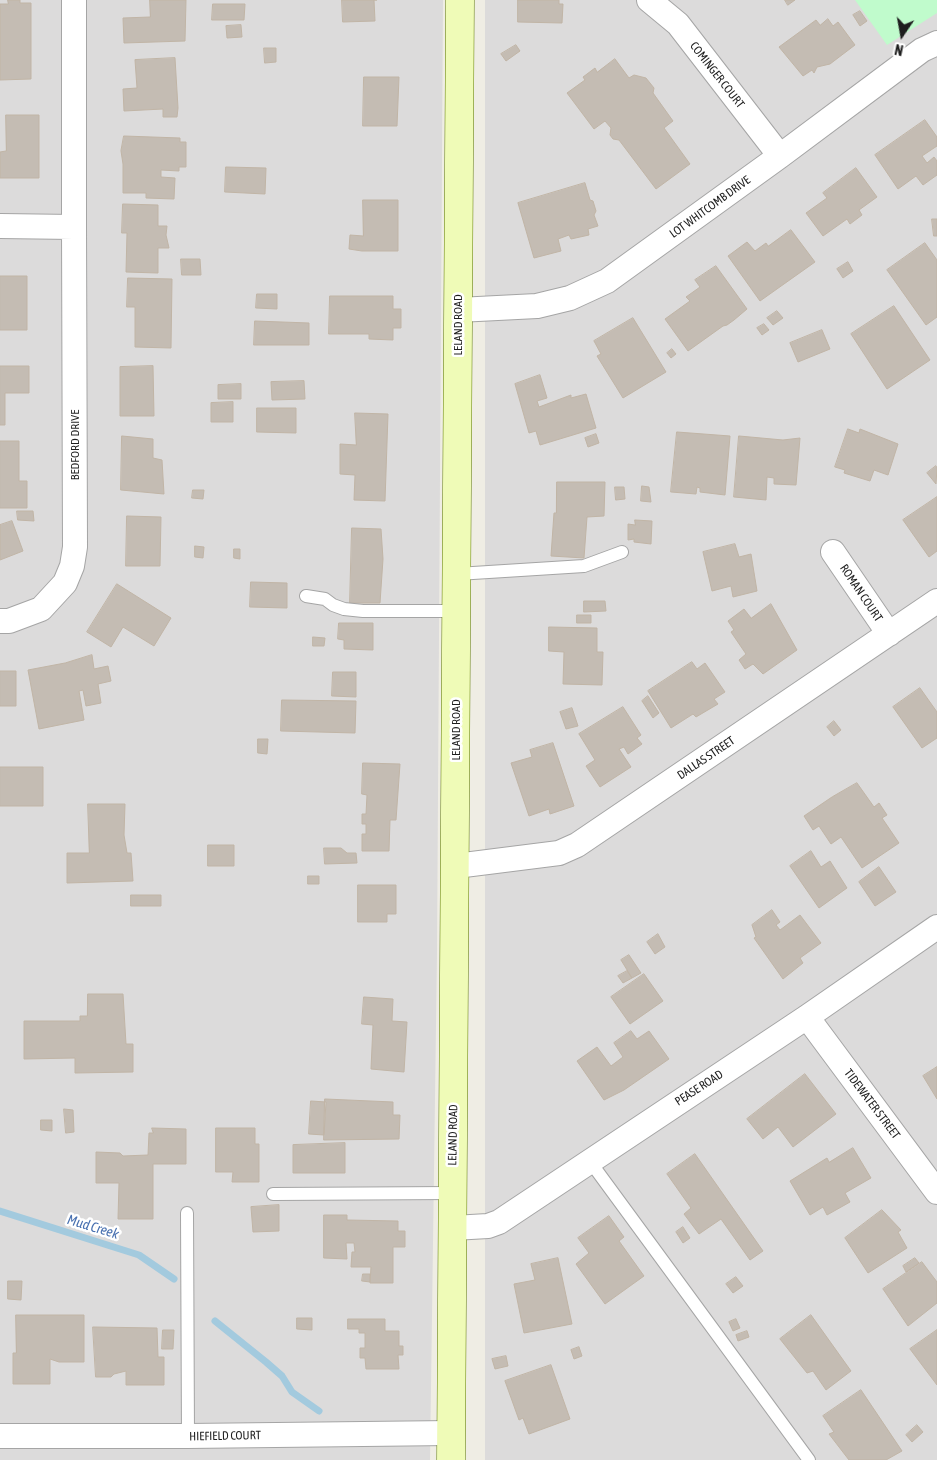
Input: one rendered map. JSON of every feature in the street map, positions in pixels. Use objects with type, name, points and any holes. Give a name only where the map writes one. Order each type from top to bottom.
[{"type":"main road","name":"LELAND ROAD","points":[[451,1460],[460,0]]},
{"type":"street","name":"BEDFORD DRIVE","points":[[0,621],[8,621],[41,609],[64,583],[72,566],[75,547],[74,0]]},
{"type":"street","name":"COMINGER COURT","points":[[649,0],[678,24],[780,156]]},
{"type":"street","name":"LOT WHITCOMB DRIVE","points":[[458,310],[536,306],[570,298],[607,281],[780,156],[922,50],[937,43]]},
{"type":"street","points":[[0,226],[74,227]]},
{"type":"street","name":"ROMAN COURT","points":[[833,552],[889,634]]},
{"type":"street","name":"DALLAS STREET","points":[[456,866],[559,853],[577,845],[937,601]]},
{"type":"street","name":"PEASE ROAD","points":[[453,1228],[488,1226],[498,1222],[807,1017],[937,926]]},
{"type":"street","name":"TIDEWATER STREET","points":[[807,1017],[937,1192]]},
{"type":"street","name":"HIEFIELD COURT","points":[[0,1436],[451,1433]]},
{"type":"lane","points":[[457,574],[584,566],[622,552]]},
{"type":"lane","points":[[306,596],[325,599],[333,605],[344,609],[363,611],[457,611]]},
{"type":"lane","points":[[589,1160],[809,1460]]},
{"type":"lane","points":[[274,1194],[453,1193]]},
{"type":"lane","points":[[187,1212],[188,1436]]},
{"type":"shaded area","points":[[0,0],[443,0],[437,953],[430,1460],[0,1460]]},
{"type":"shaded area","points":[[485,0],[937,0],[937,1460],[485,1460]]},
{"type":"green space","points":[[855,0],[937,0],[937,13],[887,45]]},
{"type":"building","points":[[8,0],[20,0],[20,3],[31,3],[31,79],[0,80],[0,4],[8,4]]},
{"type":"building","points":[[150,0],[186,0],[185,41],[124,43],[123,18],[150,17]]},
{"type":"building","points":[[342,0],[374,0],[375,21],[343,22]]},
{"type":"building","points":[[518,0],[559,0],[559,4],[563,4],[562,23],[518,22]]},
{"type":"building","points":[[785,0],[795,0],[788,5]]},
{"type":"building","points":[[213,4],[245,4],[244,20],[212,20]]},
{"type":"building","points":[[860,11],[867,21],[860,26],[853,15]]},
{"type":"building","points":[[828,19],[833,26],[838,22],[855,45],[830,64],[817,67],[814,73],[812,70],[803,76],[779,47],[816,20],[820,25]]},
{"type":"building","points":[[241,25],[242,37],[227,38],[226,26]]},
{"type":"building","points":[[516,45],[520,51],[506,61],[501,54]]},
{"type":"building","points":[[264,48],[276,48],[276,62],[265,63]]},
{"type":"building","points":[[175,58],[177,117],[163,117],[163,109],[124,111],[123,89],[137,88],[135,60]]},
{"type":"building","points":[[615,59],[629,78],[634,75],[646,78],[654,88],[653,93],[673,121],[664,128],[690,164],[656,189],[619,140],[613,139],[610,135],[611,128],[605,121],[594,129],[567,93],[585,80],[583,77],[595,68],[597,72]]},
{"type":"building","points":[[364,77],[399,77],[397,126],[363,126]]},
{"type":"building","points":[[6,115],[39,115],[39,178],[0,178],[0,152],[6,151]]},
{"type":"building","points":[[925,120],[937,137],[937,146],[922,156],[927,163],[934,157],[937,161],[937,175],[923,185],[916,176],[898,189],[875,155]]},
{"type":"building","points":[[124,136],[180,138],[180,142],[186,142],[186,167],[179,167],[179,171],[161,170],[161,177],[175,178],[174,199],[146,198],[146,193],[123,193],[121,151]]},
{"type":"building","points":[[226,167],[266,168],[265,194],[225,192]]},
{"type":"building","points":[[856,168],[877,197],[859,210],[862,215],[850,224],[847,219],[823,236],[806,213],[827,198],[823,193]]},
{"type":"building","points":[[585,183],[590,200],[593,201],[596,211],[594,215],[598,226],[588,229],[589,235],[571,239],[569,235],[558,239],[561,251],[534,258],[518,203]]},
{"type":"building","points":[[363,200],[398,200],[398,251],[349,249],[350,235],[363,236]]},
{"type":"building","points":[[123,204],[158,205],[158,226],[167,226],[166,235],[169,248],[158,248],[158,273],[126,272],[127,233],[122,233]]},
{"type":"building","points":[[932,219],[937,219],[937,236],[934,236]]},
{"type":"building","points":[[791,230],[815,262],[760,301],[728,256],[747,242],[755,251],[766,243],[768,246]]},
{"type":"building","points":[[925,243],[937,260],[937,317],[926,325],[887,270]]},
{"type":"building","points":[[181,259],[200,259],[201,275],[182,275]]},
{"type":"building","points":[[848,262],[853,271],[843,278],[837,269]]},
{"type":"building","points":[[716,266],[747,309],[688,351],[665,319],[690,301],[686,297],[700,287],[695,280]]},
{"type":"building","points":[[0,276],[27,276],[27,330],[0,330]]},
{"type":"building","points":[[128,278],[172,279],[171,348],[135,347],[135,307],[127,307]]},
{"type":"building","points":[[257,294],[277,294],[277,309],[256,308]]},
{"type":"building","points":[[330,296],[393,296],[393,309],[401,309],[401,328],[393,328],[393,340],[369,339],[369,334],[329,334]]},
{"type":"building","points":[[894,306],[930,360],[887,389],[851,334]]},
{"type":"building","points":[[777,311],[783,318],[773,325],[767,318]]},
{"type":"building","points":[[633,318],[666,372],[623,398],[597,356],[601,354],[594,341]]},
{"type":"building","points":[[255,321],[309,323],[309,345],[254,345]]},
{"type":"building","points":[[764,324],[769,330],[762,335],[757,328]]},
{"type":"building","points":[[822,330],[830,349],[798,362],[790,343]]},
{"type":"building","points":[[672,349],[676,354],[671,358],[667,353]]},
{"type":"building","points":[[0,366],[29,366],[29,393],[5,393],[5,425],[0,425]]},
{"type":"building","points":[[153,366],[154,416],[120,416],[120,367]]},
{"type":"building","points":[[540,375],[547,398],[537,401],[539,407],[571,395],[571,398],[586,394],[596,428],[540,445],[536,431],[529,433],[515,384]]},
{"type":"building","points":[[304,381],[305,399],[272,400],[271,382]]},
{"type":"building","points":[[241,384],[241,399],[218,399],[218,385]]},
{"type":"building","points":[[233,402],[233,422],[211,422],[211,403]]},
{"type":"building","points":[[257,408],[296,408],[296,433],[257,432]]},
{"type":"building","points":[[355,413],[388,414],[385,501],[354,500],[355,475],[340,474],[340,444],[356,445]]},
{"type":"building","points":[[848,429],[859,433],[860,429],[898,444],[888,475],[874,470],[870,481],[844,473],[845,470],[835,467]]},
{"type":"building","points":[[677,432],[730,436],[725,495],[700,492],[700,488],[697,487],[696,494],[671,492]]},
{"type":"building","points":[[596,434],[599,443],[588,447],[585,438]]},
{"type":"building","points":[[122,436],[153,439],[153,458],[162,460],[164,494],[121,490]]},
{"type":"building","points":[[739,436],[783,440],[800,438],[796,485],[774,484],[774,478],[767,477],[766,500],[734,497]]},
{"type":"building","points":[[0,441],[19,441],[19,481],[27,481],[27,508],[0,508]]},
{"type":"building","points":[[936,466],[937,468],[936,484],[927,473]]},
{"type":"building","points":[[557,482],[605,482],[604,516],[587,517],[584,558],[551,556],[554,513],[556,513]]},
{"type":"building","points":[[642,486],[649,487],[651,502],[641,501]]},
{"type":"building","points":[[615,487],[624,487],[625,499],[616,500]]},
{"type":"building","points":[[193,490],[204,490],[203,499],[192,498]]},
{"type":"building","points":[[937,497],[937,551],[929,557],[903,520]]},
{"type":"building","points":[[17,511],[33,511],[34,521],[18,520]]},
{"type":"building","points":[[127,516],[161,517],[160,566],[126,566]]},
{"type":"building","points":[[635,520],[652,521],[651,544],[634,542],[634,539],[628,540],[628,524],[635,525]]},
{"type":"building","points":[[12,521],[23,551],[0,560],[0,525]]},
{"type":"building","points":[[352,528],[381,529],[383,559],[380,603],[350,603]]},
{"type":"building","points":[[735,544],[739,557],[751,554],[757,591],[733,597],[731,586],[712,591],[703,552]]},
{"type":"building","points":[[195,546],[204,547],[203,558],[195,557]]},
{"type":"building","points":[[234,549],[240,549],[240,559],[234,558]]},
{"type":"building","points":[[251,582],[287,583],[287,608],[250,607]]},
{"type":"building","points":[[117,584],[171,618],[154,646],[123,627],[111,647],[87,632]]},
{"type":"building","points":[[584,601],[605,601],[606,611],[584,612]]},
{"type":"building","points":[[771,604],[797,650],[763,674],[753,664],[745,669],[739,660],[746,654],[731,632],[734,630],[728,621],[744,609],[751,618]]},
{"type":"building","points":[[577,615],[591,615],[591,623],[577,623]]},
{"type":"building","points":[[339,623],[373,623],[373,650],[344,649],[344,640],[338,639]]},
{"type":"building","points":[[549,627],[597,628],[597,652],[603,652],[602,685],[563,684],[564,652],[549,651]]},
{"type":"building","points":[[313,637],[325,638],[324,646],[313,646]]},
{"type":"building","points":[[92,655],[94,669],[108,666],[111,681],[98,684],[101,703],[86,706],[83,690],[79,691],[84,720],[39,729],[28,670],[65,663]]},
{"type":"building","points":[[692,662],[697,669],[705,663],[725,692],[714,699],[718,704],[696,717],[693,714],[671,728],[648,691]]},
{"type":"building","points":[[0,671],[16,671],[16,706],[0,706]]},
{"type":"building","points":[[333,672],[356,672],[356,697],[332,696]]},
{"type":"building","points":[[920,688],[937,712],[937,738],[922,748],[893,707]]},
{"type":"building","points":[[648,696],[659,713],[653,718],[642,701]]},
{"type":"building","points":[[282,700],[356,701],[355,733],[281,731]]},
{"type":"building","points":[[623,707],[641,735],[637,738],[642,744],[628,754],[624,747],[619,749],[631,767],[600,787],[586,766],[595,760],[579,734]]},
{"type":"building","points":[[572,708],[578,726],[566,729],[560,712]]},
{"type":"building","points":[[834,721],[841,730],[834,736],[827,727]]},
{"type":"building","points":[[258,739],[268,739],[267,754],[258,753]]},
{"type":"building","points":[[553,743],[574,806],[550,814],[549,809],[529,816],[511,763],[532,757],[530,750]]},
{"type":"building","points":[[363,763],[400,764],[396,820],[390,820],[389,851],[362,851],[362,834],[366,834],[366,824],[362,824],[362,814],[366,814],[367,795],[362,794]]},
{"type":"building","points":[[0,767],[43,767],[43,806],[0,806]]},
{"type":"building","points":[[857,783],[874,807],[879,803],[887,815],[882,818],[899,843],[862,868],[841,837],[831,844],[819,826],[813,830],[804,816]]},
{"type":"building","points":[[88,804],[125,804],[124,835],[127,853],[131,853],[133,881],[67,883],[67,853],[89,853]]},
{"type":"building","points":[[208,845],[234,845],[234,866],[208,866]]},
{"type":"building","points":[[324,848],[341,848],[347,853],[356,853],[357,863],[325,864]]},
{"type":"building","points":[[811,851],[821,867],[830,861],[847,888],[819,908],[790,866]]},
{"type":"building","points":[[879,867],[896,892],[875,906],[859,882]]},
{"type":"building","points":[[308,876],[319,876],[319,884],[308,884]]},
{"type":"building","points":[[358,885],[396,885],[396,914],[387,914],[387,922],[358,922]]},
{"type":"building","points":[[131,895],[161,895],[161,906],[131,906]]},
{"type":"building","points":[[772,910],[780,922],[776,925],[780,930],[800,915],[821,943],[800,958],[803,963],[783,979],[754,938],[756,937],[752,925]]},
{"type":"building","points":[[658,934],[665,947],[655,954],[647,942]]},
{"type":"building","points":[[629,955],[641,973],[632,978],[621,960]]},
{"type":"building","points":[[627,971],[632,978],[623,983],[618,976]]},
{"type":"building","points":[[644,974],[663,1001],[630,1024],[611,997]]},
{"type":"building","points":[[88,994],[123,994],[126,1044],[133,1044],[133,1072],[75,1073],[75,1058],[24,1059],[24,1021],[80,1021],[80,1016],[87,1016]]},
{"type":"building","points":[[364,997],[393,999],[392,1021],[407,1022],[404,1072],[371,1069],[373,1025],[362,1024]]},
{"type":"building","points":[[631,1031],[637,1039],[649,1031],[669,1059],[624,1090],[604,1100],[577,1061],[597,1047],[611,1066],[623,1057],[614,1043]]},
{"type":"building","points":[[937,1067],[937,1099],[923,1076]]},
{"type":"building","points":[[805,1074],[836,1114],[793,1147],[778,1127],[763,1139],[747,1119]]},
{"type":"building","points":[[325,1099],[393,1102],[393,1115],[400,1115],[399,1139],[324,1140]]},
{"type":"building","points":[[311,1101],[326,1102],[324,1135],[309,1134]]},
{"type":"building","points":[[64,1109],[73,1110],[74,1132],[66,1133]]},
{"type":"building","points":[[41,1120],[52,1120],[52,1131],[41,1130]]},
{"type":"building","points":[[152,1128],[186,1129],[186,1164],[153,1164],[153,1219],[118,1219],[119,1183],[96,1183],[96,1152],[120,1153],[123,1156],[148,1155],[149,1133],[153,1133]]},
{"type":"building","points":[[216,1128],[255,1128],[255,1144],[259,1144],[259,1182],[232,1182],[233,1172],[216,1172]]},
{"type":"building","points":[[345,1143],[345,1173],[293,1173],[293,1145]]},
{"type":"building","points":[[853,1148],[871,1178],[845,1193],[850,1202],[827,1215],[823,1207],[810,1215],[790,1181],[827,1158],[829,1162]]},
{"type":"building","points":[[695,1154],[763,1251],[750,1260],[721,1219],[699,1234],[684,1214],[691,1208],[667,1174]]},
{"type":"building","points":[[279,1205],[279,1231],[253,1232],[251,1207]]},
{"type":"building","points":[[882,1210],[901,1230],[898,1232],[907,1248],[868,1273],[845,1238]]},
{"type":"building","points":[[324,1215],[347,1215],[347,1220],[398,1221],[398,1231],[405,1231],[405,1247],[393,1247],[393,1283],[370,1283],[371,1267],[351,1267],[352,1252],[355,1252],[354,1243],[346,1243],[347,1259],[324,1258]]},
{"type":"building","points":[[609,1216],[624,1237],[619,1241],[644,1276],[605,1304],[576,1264],[589,1253],[578,1238]]},
{"type":"building","points":[[683,1227],[690,1238],[683,1243],[676,1232]]},
{"type":"building","points":[[558,1258],[572,1324],[524,1333],[514,1284],[535,1280],[531,1264]]},
{"type":"building","points":[[915,1258],[919,1263],[906,1272],[903,1266]]},
{"type":"building","points":[[922,1262],[937,1282],[937,1303],[908,1326],[883,1289]]},
{"type":"building","points":[[363,1274],[370,1274],[370,1282],[362,1281]]},
{"type":"building","points":[[736,1277],[743,1286],[733,1293],[726,1284]]},
{"type":"building","points":[[8,1281],[22,1281],[21,1300],[8,1299]]},
{"type":"building","points":[[16,1315],[84,1315],[84,1362],[59,1362],[50,1359],[50,1384],[13,1384],[13,1353],[16,1353]]},
{"type":"building","points":[[811,1315],[851,1371],[826,1390],[813,1371],[807,1373],[780,1339]]},
{"type":"building","points":[[297,1318],[312,1318],[312,1330],[297,1329]]},
{"type":"building","points":[[348,1319],[385,1319],[385,1331],[399,1331],[399,1346],[403,1346],[403,1355],[398,1355],[399,1369],[366,1369],[365,1358],[360,1358],[360,1348],[365,1348],[365,1333],[359,1333],[359,1329],[348,1329]]},
{"type":"building","points":[[736,1319],[740,1328],[733,1331],[729,1322]]},
{"type":"building","points":[[93,1327],[157,1328],[158,1357],[164,1357],[164,1385],[126,1385],[126,1371],[114,1374],[111,1377],[96,1377]]},
{"type":"building","points":[[163,1330],[174,1330],[173,1349],[162,1349]]},
{"type":"building","points":[[937,1330],[937,1385],[910,1349]]},
{"type":"building","points":[[747,1331],[749,1337],[738,1341],[736,1335]]},
{"type":"building","points":[[579,1347],[582,1356],[574,1359],[571,1350]]},
{"type":"building","points":[[506,1356],[508,1366],[495,1369],[492,1359]]},
{"type":"building","points":[[551,1365],[570,1419],[529,1434],[523,1418],[519,1420],[505,1381]]},
{"type":"building","points":[[861,1390],[902,1451],[886,1460],[849,1460],[829,1434],[834,1432],[823,1416]]},
{"type":"building","points":[[917,1425],[923,1432],[912,1442],[906,1435]]},
{"type":"waterway","name":"Mud Creek","points":[[0,1211],[139,1255],[174,1279]]},
{"type":"waterway","name":"Mud Creek","points":[[215,1321],[282,1376],[292,1392],[319,1411]]}]
